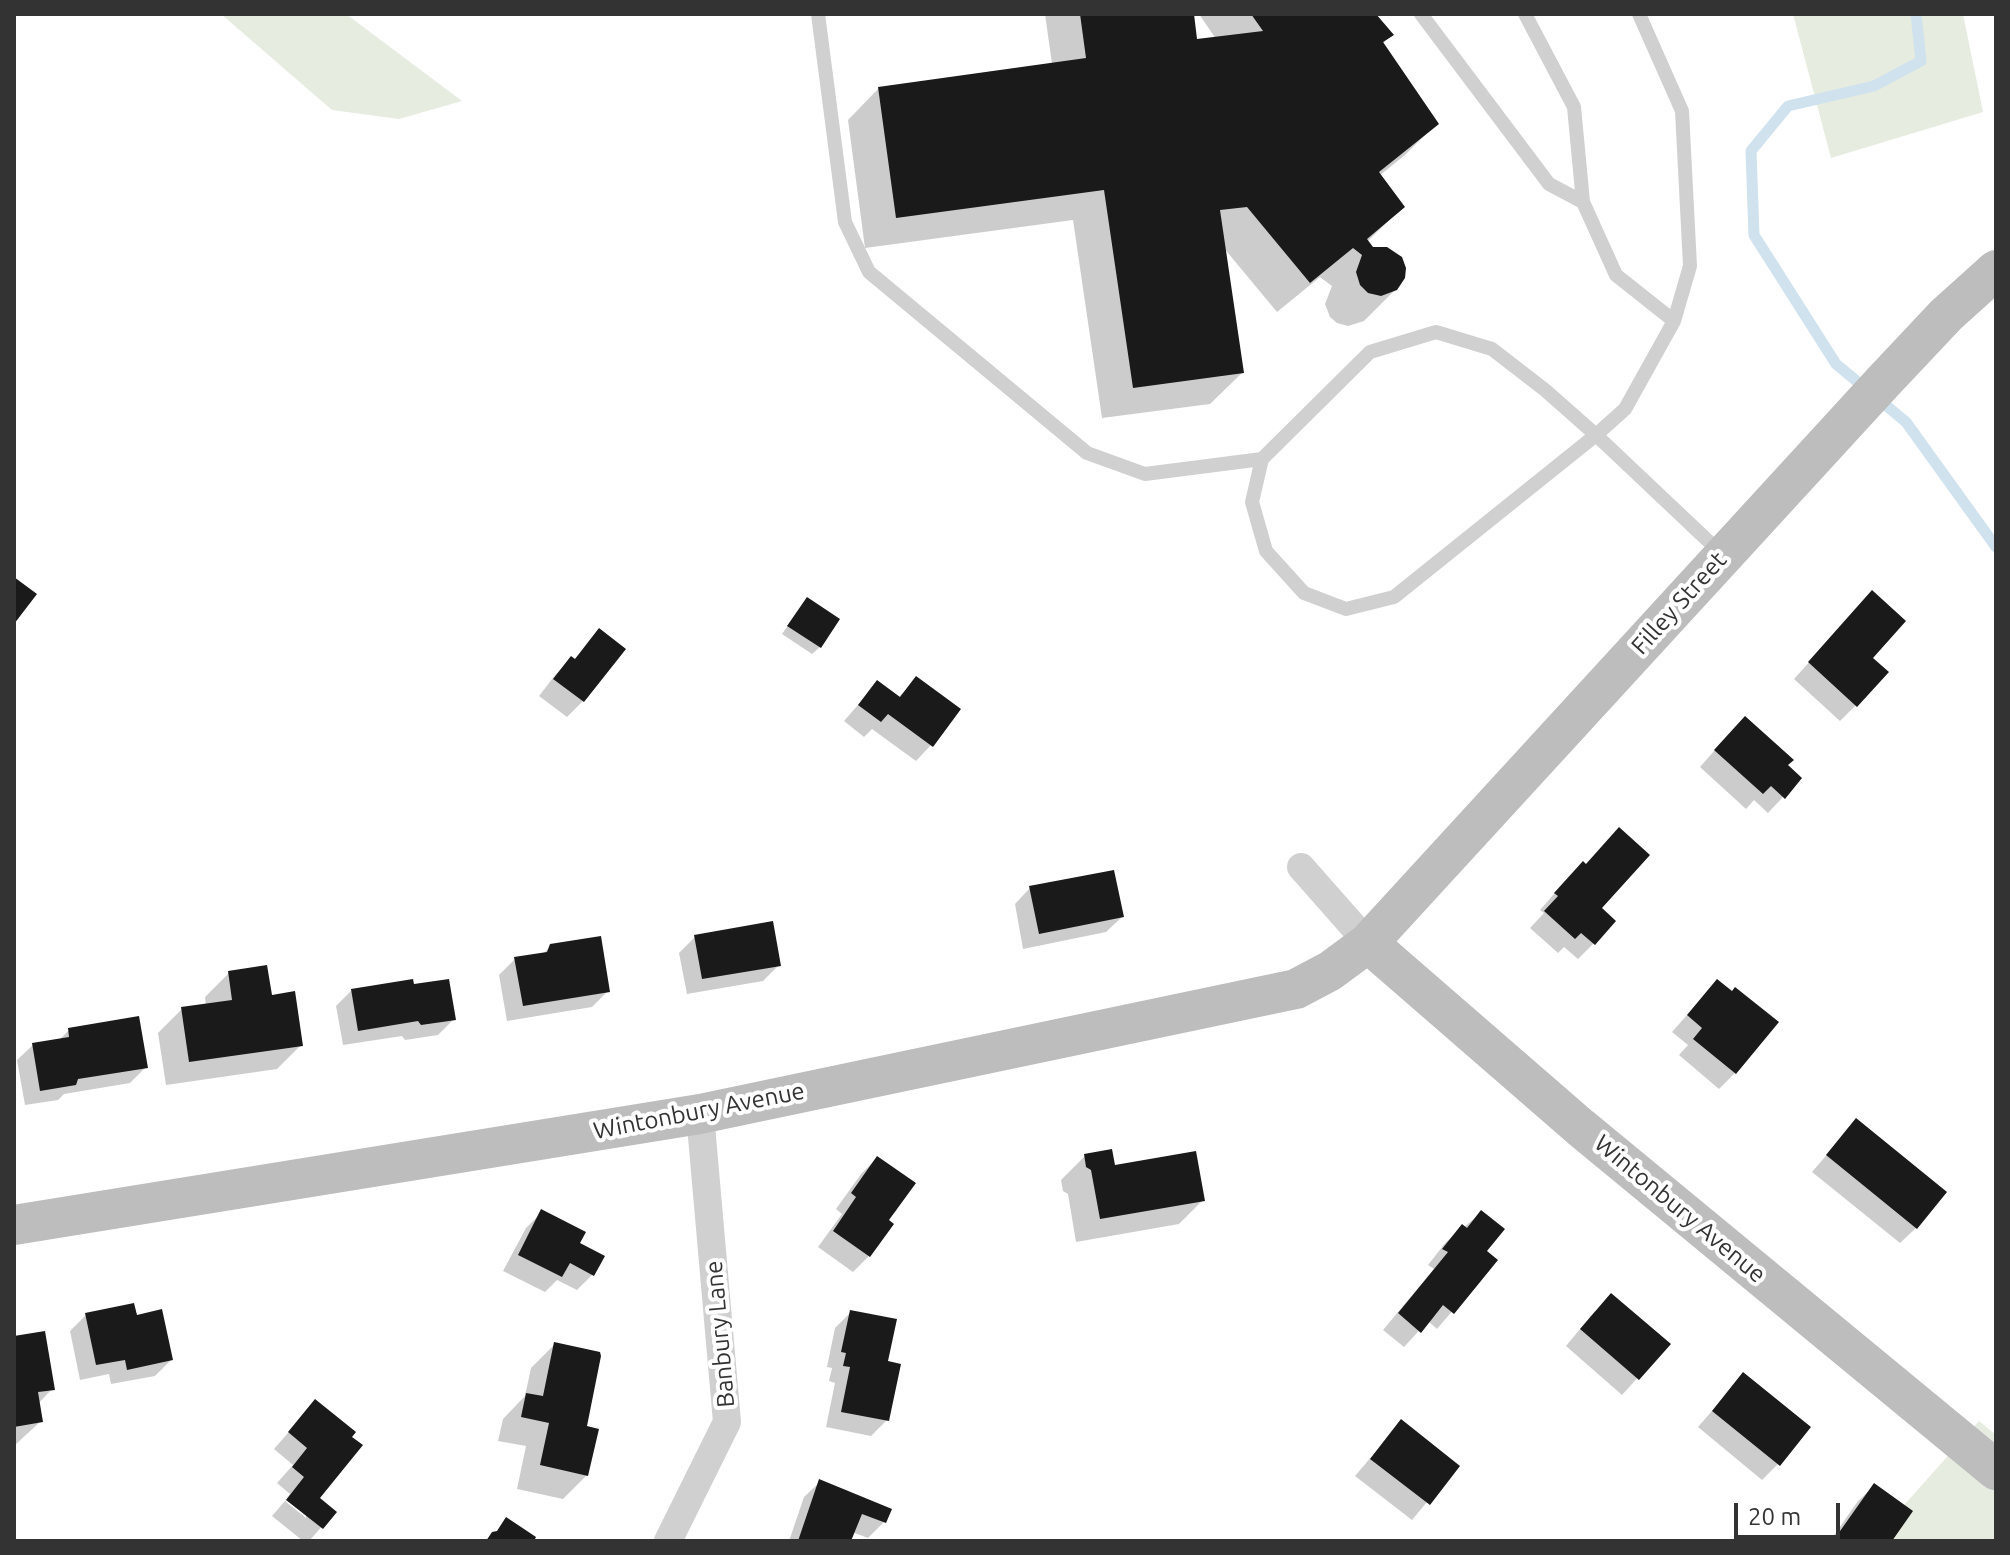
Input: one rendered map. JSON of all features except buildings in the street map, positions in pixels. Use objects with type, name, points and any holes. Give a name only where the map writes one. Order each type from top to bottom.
[{"type":"street","name":"Filley Street","points":[[1368,943],[1870,395],[1946,315],[1996,270]]},
{"type":"street","name":"Wintonbury Avenue","points":[[1301,867],[1368,943],[1580,1127],[1996,1470]]},
{"type":"street","name":"Wintonbury Avenue","points":[[14,1225],[700,1114],[1296,989],[1330,971],[1368,943]]},
{"type":"street","name":"Banbury Lane","points":[[668,1541],[727,1422],[700,1114]]},
{"type":"lane","points":[[818,14],[845,222],[869,272],[1087,453],[1145,474],[1262,459]]},
{"type":"lane","points":[[1421,14],[1549,184],[1583,202]]},
{"type":"lane","points":[[1525,14],[1574,107],[1583,202],[1616,275],[1674,321]]},
{"type":"lane","points":[[1639,14],[1682,111],[1690,266],[1674,321],[1625,409],[1596,435],[1394,597],[1346,609],[1304,593],[1266,551],[1252,502],[1262,459],[1370,352],[1436,332],[1492,349],[1545,390],[1596,435],[1723,556]]},
{"type":"shaded area","points":[[221,14],[346,14],[462,101],[399,119],[332,110]]},
{"type":"shaded area","points":[[1793,14],[1963,14],[1983,112],[1831,158]]},
{"type":"shaded area","points":[[1979,1421],[1996,1435],[1996,1541],[1872,1541]]},
{"type":"waterway","points":[[1916,14],[1921,61],[1874,86],[1788,106],[1751,151],[1754,235],[1836,364],[1906,422],[1996,547]]}]
